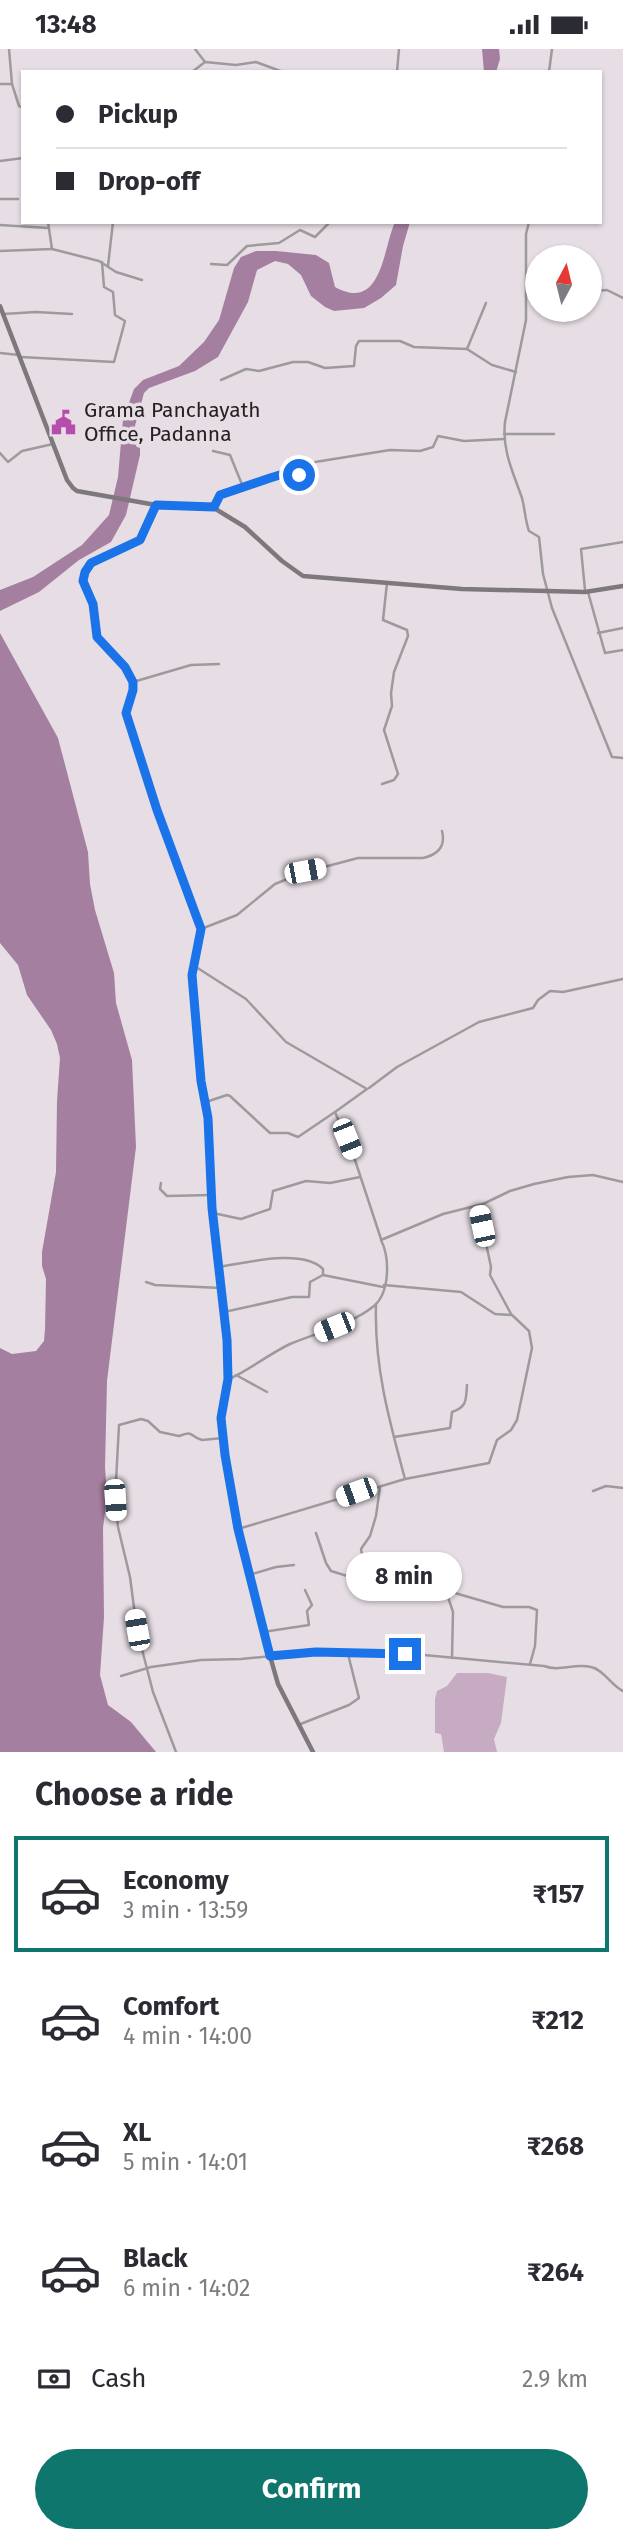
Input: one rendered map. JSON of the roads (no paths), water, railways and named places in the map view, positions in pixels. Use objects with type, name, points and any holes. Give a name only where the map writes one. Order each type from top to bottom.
[{"type":"main road","points":[[0,306],[69,485],[77,491],[156,505],[214,507],[245,527],[303,576],[462,589],[587,592],[623,586]]},
{"type":"main road","points":[[156,505],[140,540],[100,557],[91,563],[83,577],[93,604],[97,637],[125,667],[133,682],[126,713],[157,810],[201,929],[193,965],[228,1379],[221,1418],[223,1438],[238,1529],[263,1632],[278,1684],[313,1752]]},
{"type":"street","points":[[9,49],[12,83],[21,107]]},
{"type":"street","points":[[195,49],[205,62]]},
{"type":"street","points":[[397,70],[399,49]]},
{"type":"street","points":[[549,70],[552,49]]},
{"type":"street","points":[[195,70],[205,62],[236,65],[256,62],[278,70]]},
{"type":"street","points":[[0,84],[12,83]]},
{"type":"street","points":[[0,161],[21,158]]},
{"type":"street","points":[[0,199],[18,199]]},
{"type":"street","points":[[48,224],[52,249]]},
{"type":"street","points":[[108,266],[113,224]]},
{"type":"street","points":[[211,264],[227,265],[247,246],[279,243],[300,230],[315,237],[328,224]]},
{"type":"street","points":[[526,245],[528,224]]},
{"type":"street","points":[[0,225],[48,228]]},
{"type":"street","points":[[0,251],[52,249],[102,262],[116,272],[142,280]]},
{"type":"street","points":[[0,353],[114,362],[125,321],[115,315],[113,292],[104,287],[102,262]]},
{"type":"street","points":[[602,289],[623,298]]},
{"type":"street","points":[[467,349],[486,303]]},
{"type":"street","points":[[4,314],[72,314]]},
{"type":"street","points":[[526,322],[503,434],[508,463],[524,507],[529,531],[539,537],[547,591],[565,642],[612,757],[623,758]]},
{"type":"street","points":[[221,380],[246,369],[259,371],[293,362],[307,362],[325,368],[354,366],[355,346],[359,341],[400,341],[414,347],[467,349],[492,365],[516,372]]},
{"type":"street","points":[[503,434],[554,434]]},
{"type":"street","points":[[214,507],[220,495],[283,474],[296,476],[310,470],[315,462],[390,450],[419,451],[431,448],[438,436],[464,441],[504,439]]},
{"type":"street","points":[[0,453],[8,462],[22,451],[55,444]]},
{"type":"street","points":[[213,451],[230,455],[243,487]]},
{"type":"street","points":[[623,542],[581,549],[587,592],[606,654],[623,650]]},
{"type":"street","points":[[382,784],[394,780],[398,774],[384,730],[392,706],[394,672],[408,636],[407,630],[383,620],[387,583]]},
{"type":"street","points":[[598,633],[623,628]]},
{"type":"street","points":[[133,682],[191,665],[219,664]]},
{"type":"street","points":[[201,929],[237,915],[275,884],[305,871],[358,858],[432,856],[441,847],[444,839],[442,831]]},
{"type":"street","points":[[193,965],[246,999],[286,1042],[367,1089]]},
{"type":"street","points":[[205,1103],[230,1096],[270,1133],[288,1133],[298,1137],[397,1067],[479,1022],[533,1008],[538,1000],[550,991],[563,992],[623,979]]},
{"type":"street","points":[[335,1112],[361,1177],[387,1258],[384,1286],[376,1304],[376,1346],[379,1376],[405,1479]]},
{"type":"street","points":[[381,1240],[443,1215],[483,1204],[510,1191],[568,1177],[604,1176],[623,1182]]},
{"type":"street","points":[[213,1213],[244,1219],[270,1209],[273,1191],[306,1181],[321,1184],[361,1177]]},
{"type":"street","points":[[161,1183],[160,1189],[167,1196],[212,1195]]},
{"type":"street","points":[[238,1529],[405,1479],[489,1463],[497,1440],[511,1430],[517,1420],[533,1348],[529,1331],[512,1315],[490,1275],[491,1267],[478,1205]]},
{"type":"street","points":[[219,1267],[250,1261],[287,1259],[318,1264],[323,1269],[323,1275]]},
{"type":"street","points":[[223,1312],[292,1297],[309,1297],[310,1282],[323,1275],[384,1286],[461,1292],[495,1314],[512,1315]]},
{"type":"street","points":[[146,1282],[155,1285],[221,1288]]},
{"type":"street","points":[[228,1379],[288,1345],[342,1323],[376,1304]]},
{"type":"street","points":[[236,1375],[267,1392]]},
{"type":"street","points":[[394,1437],[450,1427],[452,1412],[460,1410],[465,1404],[467,1385]]},
{"type":"street","points":[[176,1752],[160,1714],[137,1630],[130,1577],[116,1515],[119,1425],[141,1419],[160,1431],[179,1436],[186,1432],[202,1440],[223,1438]]},
{"type":"street","points":[[593,1491],[606,1486],[623,1488]]},
{"type":"street","points":[[359,1579],[364,1566],[361,1549],[370,1536],[380,1487]]},
{"type":"street","points":[[316,1533],[328,1569],[396,1591],[446,1591],[503,1607],[529,1607],[537,1610],[535,1646],[530,1664]]},
{"type":"street","points":[[249,1575],[294,1565]]},
{"type":"street","points":[[263,1632],[309,1625],[307,1611],[312,1605],[305,1590]]},
{"type":"street","points":[[446,1591],[453,1612],[452,1658]]},
{"type":"street","points":[[121,1676],[147,1668],[201,1660],[288,1653],[413,1654],[530,1664],[557,1669],[570,1666],[591,1667],[623,1691]]},
{"type":"street","points":[[298,1725],[349,1705],[359,1698],[348,1653]]},
{"type":"place","name":"Grama Panchayath Office, Padanna","points":[[64,422]]}]
